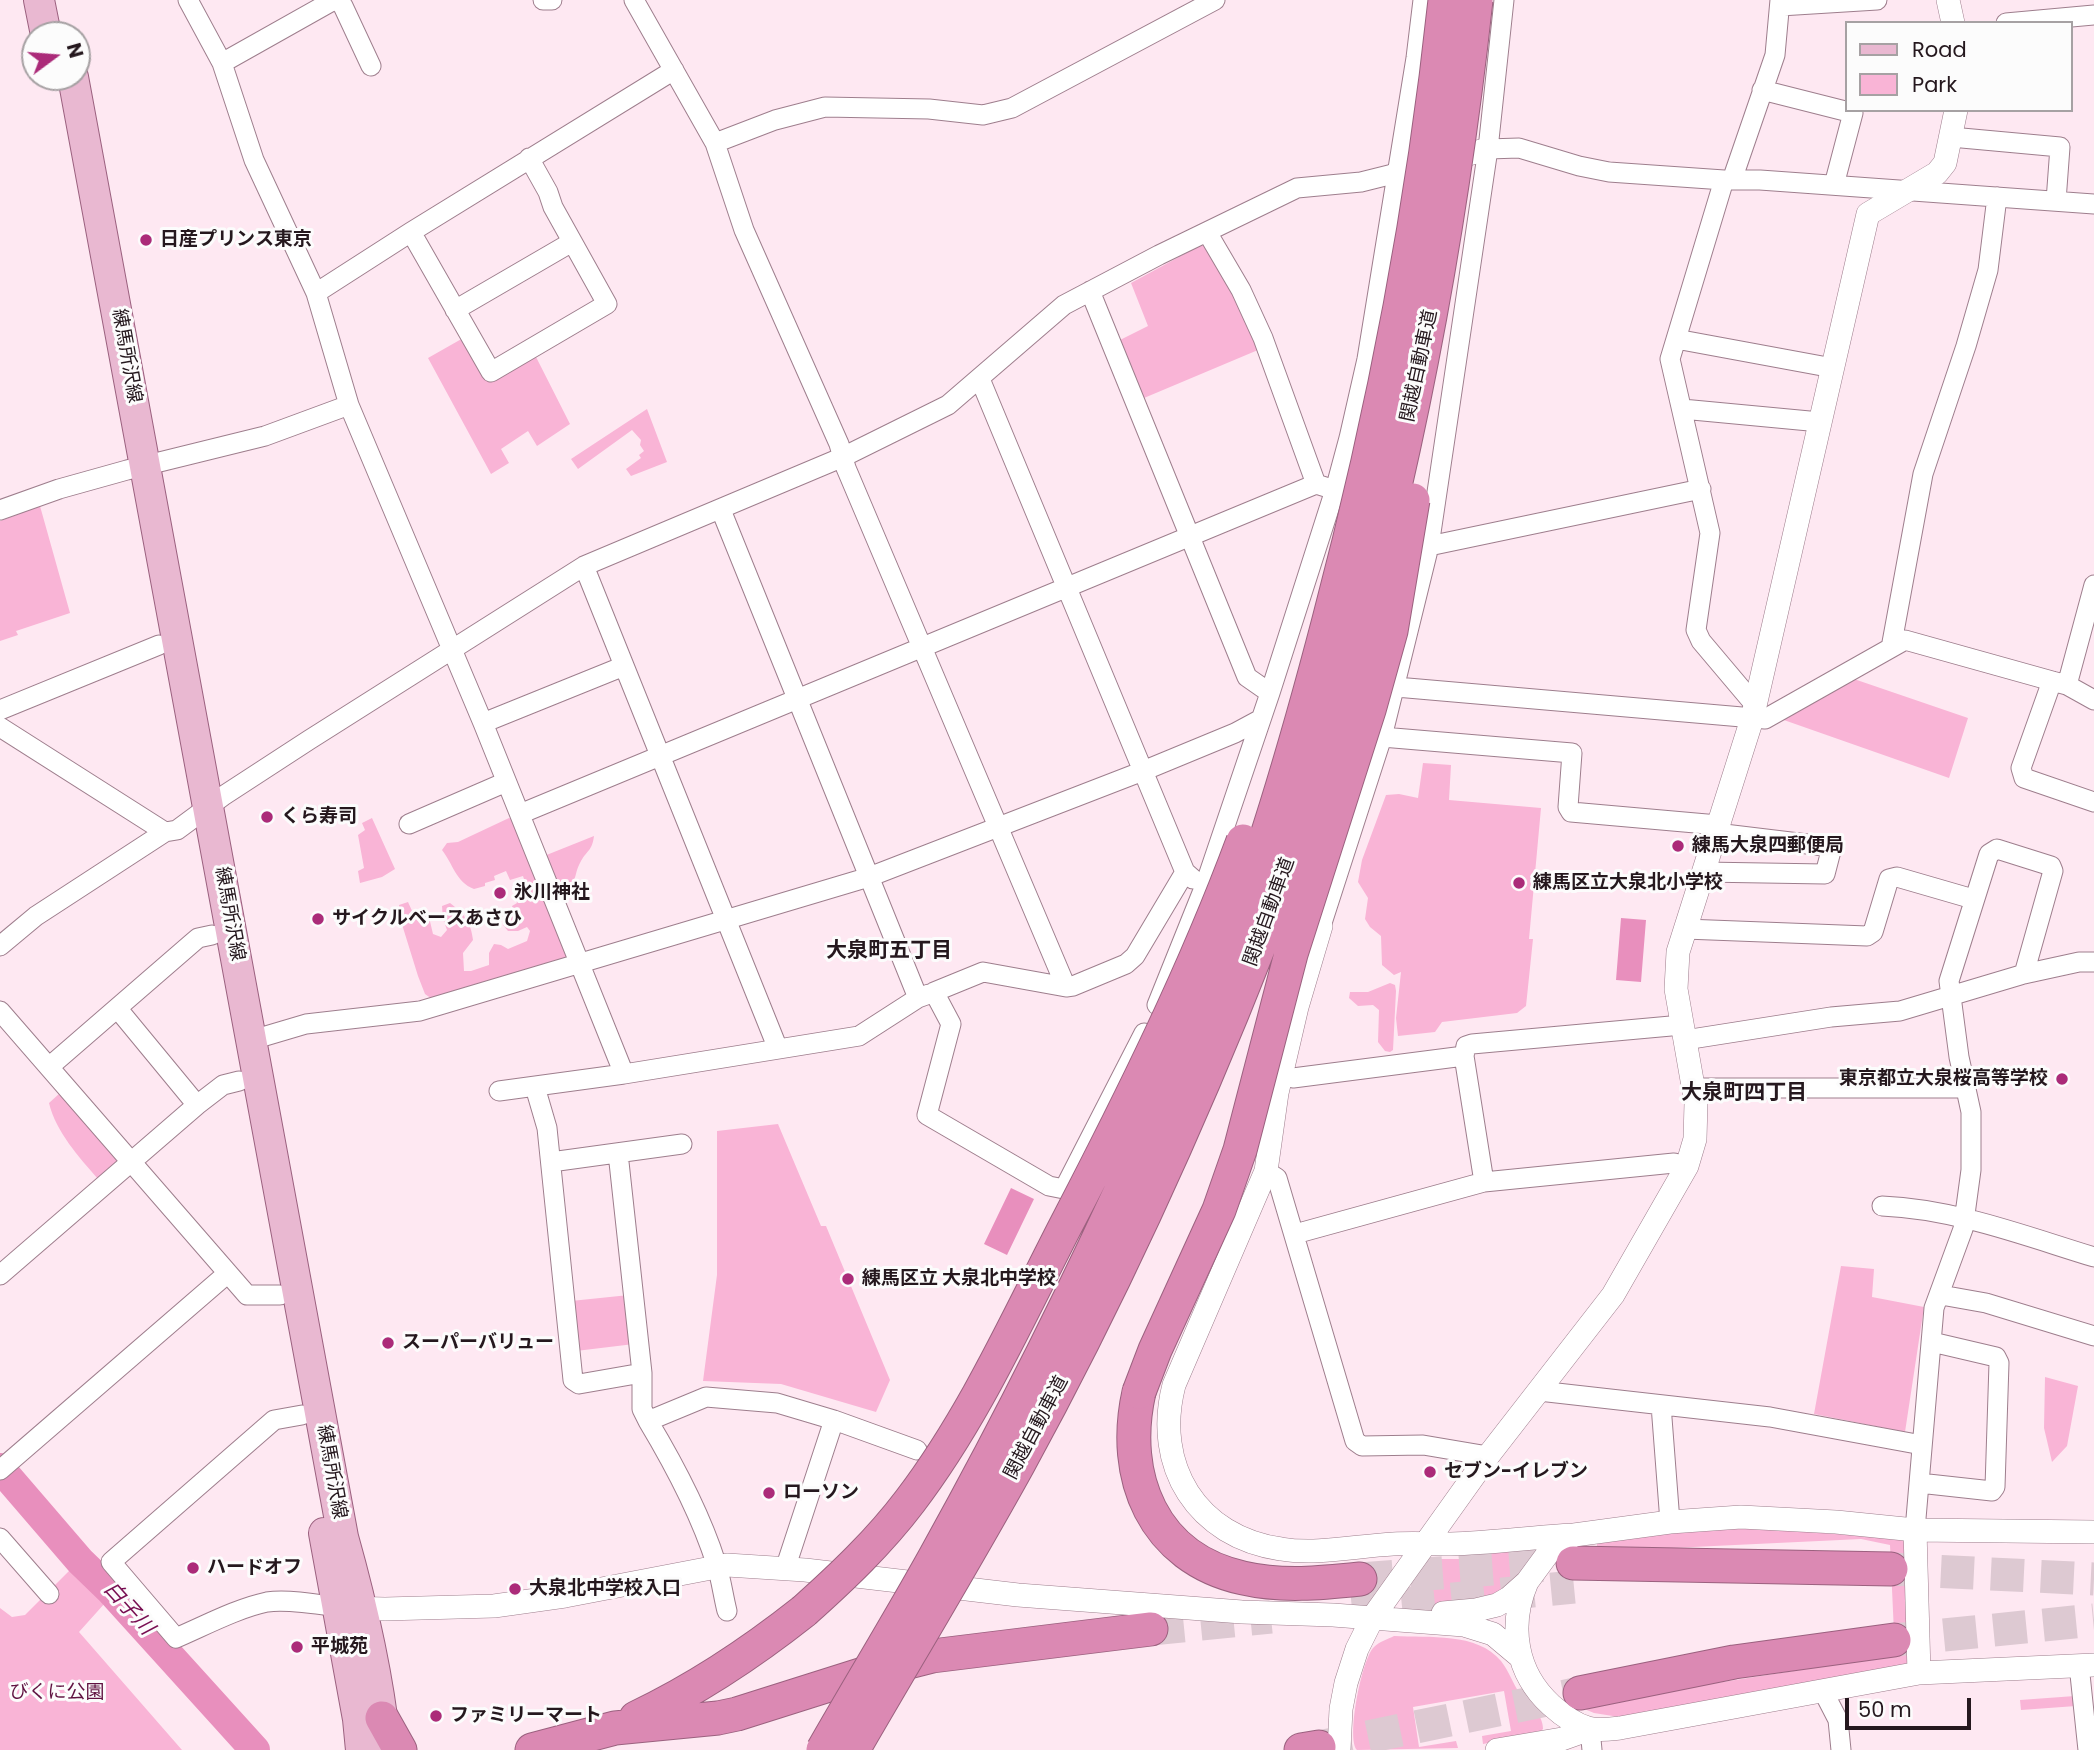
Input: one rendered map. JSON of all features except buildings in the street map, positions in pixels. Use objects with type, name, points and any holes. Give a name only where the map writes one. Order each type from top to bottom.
[{"type":"highway","name":"関越自動車道","points":[[822,1750],[935,1557],[1057,1326],[1120,1194],[1222,965],[1288,771],[1344,562],[1361,438],[1403,292],[1445,0]]},
{"type":"highway","name":"関越自動車道","points":[[853,1750],[1004,1488],[1076,1356],[1137,1228],[1262,938],[1320,768],[1364,613],[1396,481],[1431,316],[1464,103],[1475,0]]},
{"type":"highway","points":[[1360,1579],[1296,1584],[1260,1581],[1214,1569],[1188,1554],[1150,1510],[1138,1482],[1132,1450],[1132,1432],[1139,1392],[1155,1350],[1200,1256],[1230,1179],[1291,954],[1369,710],[1391,631],[1413,496],[1431,316]]},
{"type":"highway","points":[[615,1728],[683,1695],[713,1677],[804,1611],[886,1531],[910,1502],[946,1448],[1012,1329],[1143,1073],[1186,981],[1233,868],[1288,717],[1361,438]]},
{"type":"highway","points":[[808,1750],[935,1557]]},
{"type":"highway","points":[[1574,1562],[1891,1570]]},
{"type":"highway","points":[[532,1750],[615,1728],[727,1716],[873,1671],[932,1656],[1151,1629]]},
{"type":"highway","points":[[1570,1703],[1734,1662],[1894,1640]]},
{"type":"highway","points":[[384,1734],[400,1750]]},
{"type":"main road","points":[[39,0],[43,21]]},
{"type":"main road","points":[[60,0],[64,21]]},
{"type":"main road","name":"練馬所沢線","points":[[57,91],[136,468],[159,645],[189,820],[302,1415],[349,1608],[384,1734]]},
{"type":"main road","name":"練馬所沢線","points":[[76,91],[189,820],[252,1040],[343,1536],[362,1750]]},
{"type":"street","points":[[188,0],[222,62],[254,160],[316,293],[349,405],[483,723],[624,1074]]},
{"type":"street","points":[[222,62],[336,0],[343,6],[371,66]]},
{"type":"street","points":[[543,0],[552,0]]},
{"type":"street","points":[[634,0],[715,143],[744,230],[843,457],[1066,987]]},
{"type":"street","points":[[715,143],[775,120],[825,107],[929,109],[983,115],[1012,108],[1214,0]]},
{"type":"street","points":[[721,510],[870,877],[926,995],[951,1024],[927,1115],[1049,1186],[1063,1189],[1149,1022],[1204,888],[1335,490],[1361,438],[1367,359],[1423,0]]},
{"type":"street","points":[[1504,0],[1488,149],[1429,546],[1382,737],[1297,1007],[1277,1093],[1266,1171],[1174,1385],[1168,1413],[1168,1440],[1180,1480],[1194,1502],[1215,1523],[1230,1533],[1260,1545],[1283,1550],[1424,1544],[1574,1562],[1670,1522],[1741,1517],[1787,1518],[1915,1530],[2094,1532]]},
{"type":"street","points":[[1877,0],[1780,3],[1775,55],[1728,180],[1670,359],[1710,533],[1696,630],[1701,642],[1754,712],[1765,719],[1906,640],[2060,683],[2094,700]]},
{"type":"street","points":[[1948,0],[1953,21]]},
{"type":"street","points":[[2028,21],[2094,15]]},
{"type":"street","points":[[316,293],[674,70]]},
{"type":"street","points":[[1762,90],[1846,111]]},
{"type":"street","points":[[1834,185],[1853,113],[1849,112]]},
{"type":"street","points":[[1940,193],[1956,112]]},
{"type":"street","points":[[1951,137],[2060,147],[2056,201]]},
{"type":"street","points":[[0,946],[36,916],[584,566],[843,457],[948,405],[1064,305],[1297,188],[1361,182],[1488,149],[1519,148],[1609,172],[2094,204]]},
{"type":"street","points":[[411,232],[491,372],[607,304],[529,158]]},
{"type":"street","points":[[1868,214],[1937,173],[1945,163]]},
{"type":"street","points":[[1320,1749],[1341,1709],[1357,1649],[1373,1617],[1488,1456],[1613,1295],[1687,1166],[1695,1139],[1696,1118],[1675,978],[1678,952],[1754,712],[1873,189]]},
{"type":"street","points":[[1891,648],[1923,474],[1962,358],[1987,270],[1997,197]]},
{"type":"street","points":[[1207,232],[1241,290],[1263,338],[1316,484]]},
{"type":"street","points":[[455,310],[572,242]]},
{"type":"street","points":[[1090,291],[1247,677],[1270,694]]},
{"type":"street","points":[[1676,339],[1833,368]]},
{"type":"street","points":[[980,379],[1185,872],[1204,888],[1321,926]]},
{"type":"street","points":[[0,510],[59,489],[265,436],[349,405]]},
{"type":"street","points":[[1682,410],[1820,422]]},
{"type":"street","points":[[520,814],[1316,484],[1335,490]]},
{"type":"street","points":[[1429,546],[1701,489]]},
{"type":"street","points":[[584,566],[778,1049]]},
{"type":"street","points":[[2094,585],[2060,683],[2021,768],[2024,778],[2094,802]]},
{"type":"street","points":[[0,710],[159,645]]},
{"type":"street","points":[[483,723],[624,666]]},
{"type":"street","points":[[1396,687],[1738,715],[1754,712]]},
{"type":"street","points":[[252,1040],[306,1024],[420,1011],[870,877],[1143,771],[1245,729],[1261,719]]},
{"type":"street","points":[[0,727],[189,820]]},
{"type":"street","points":[[1382,737],[1572,753],[1568,807],[1571,812],[1717,829],[1832,847],[1825,874],[1703,872]]},
{"type":"street","points":[[409,824],[506,782]]},
{"type":"street","points":[[1919,1673],[1915,1530],[1934,1308],[1941,1295],[1965,1218],[1970,1181],[1971,1112],[1949,981],[1989,854],[1997,849],[2052,866],[2053,872],[2024,974]]},
{"type":"street","points":[[499,1091],[859,1036],[926,995],[983,972],[1066,987],[1104,974],[1132,960],[1185,872]]},
{"type":"street","points":[[1685,929],[1867,936],[1873,932],[1889,879],[1897,877],[1973,899]]},
{"type":"street","points":[[49,1067],[198,938],[212,936]]},
{"type":"street","points":[[1484,1181],[1464,1056],[1466,1046],[1684,1033],[1900,1011],[2024,974],[2080,962],[2094,962]]},
{"type":"street","points":[[117,1008],[197,1105]]},
{"type":"street","points":[[0,1010],[247,1295],[280,1295]]},
{"type":"street","points":[[1282,1076],[1293,1078],[1464,1056]]},
{"type":"street","points":[[0,1275],[197,1105],[223,1085],[239,1081]]},
{"type":"street","points":[[536,1087],[547,1128],[573,1380],[579,1384],[642,1373]]},
{"type":"street","points":[[1693,1088],[1965,1088]]},
{"type":"street","points":[[551,1162],[682,1144]]},
{"type":"street","points":[[618,1153],[642,1373],[641,1404],[693,1502],[717,1566],[726,1611]]},
{"type":"street","points":[[1294,1234],[1484,1181],[1674,1163],[1687,1166]]},
{"type":"street","points":[[1266,1171],[1277,1178],[1355,1441],[1362,1446],[1423,1445],[1488,1456]]},
{"type":"street","points":[[1882,1206],[1965,1218],[2094,1257]]},
{"type":"street","points":[[5,1465],[228,1273]]},
{"type":"street","points":[[1941,1295],[1986,1303],[2094,1336]]},
{"type":"street","points":[[1919,1483],[1992,1491],[1995,1487],[1999,1363],[1996,1357],[1932,1342]]},
{"type":"street","points":[[1539,1391],[1770,1417],[1922,1445]]},
{"type":"street","points":[[649,1421],[706,1397],[777,1403],[917,1450]]},
{"type":"street","points":[[1661,1405],[1670,1522]]},
{"type":"street","points":[[302,1415],[274,1420],[111,1562],[176,1638],[268,1602],[313,1603],[349,1608],[494,1606],[565,1596],[717,1566],[785,1569],[1018,1595],[1242,1612],[1373,1617],[1480,1628],[1493,1634],[1518,1655],[1536,1690],[1570,1703],[1591,1739]]},
{"type":"street","points":[[785,1569],[834,1420]]},
{"type":"street","points":[[0,1538],[48,1594]]},
{"type":"street","points":[[1373,1617],[1476,1610],[1497,1605],[1527,1582],[1549,1552],[1574,1562]]},
{"type":"street","points":[[1518,1655],[1518,1610],[1527,1582]]},
{"type":"street","points":[[1497,1750],[1561,1745],[1591,1739],[1620,1728],[1919,1673],[2086,1665],[2088,1750]]},
{"type":"street","points":[[1823,1691],[1838,1720],[1841,1750]]},
{"type":"street","points":[[1561,1745],[1570,1703]]},
{"type":"green space","points":[[1201,245],[1209,247],[1233,290],[1258,350],[1144,398],[1120,340],[1148,326],[1131,283]]},
{"type":"green space","points":[[465,337],[487,375],[535,355],[570,424],[537,446],[528,431],[501,449],[509,463],[491,474],[428,358]]},
{"type":"green space","points":[[647,409],[667,462],[631,476],[626,469],[641,458],[639,455],[644,451],[640,445],[641,440],[632,430],[578,469],[571,459]]},
{"type":"green space","points":[[40,506],[70,613],[16,631],[18,635],[0,641],[0,521]]},
{"type":"green space","points":[[1851,678],[1968,718],[1949,778],[1781,719]]},
{"type":"green space","points":[[1423,763],[1451,765],[1449,800],[1541,808],[1529,939],[1533,939],[1526,1006],[1517,1013],[1442,1022],[1435,1032],[1398,1036],[1396,1018],[1401,972],[1394,975],[1382,965],[1381,936],[1365,919],[1368,898],[1358,882],[1362,860],[1386,795],[1399,794],[1418,798]]},
{"type":"green space","points":[[372,818],[395,869],[382,877],[360,883],[358,871],[364,868],[358,835],[365,830],[362,823]]},
{"type":"green space","points":[[509,818],[517,820],[568,960],[432,999],[425,994],[418,976],[400,918],[399,905],[408,902],[413,913],[420,910],[428,913],[433,934],[441,937],[447,930],[442,906],[450,903],[459,911],[469,923],[473,940],[463,953],[464,971],[489,965],[489,953],[494,944],[508,949],[527,941],[530,931],[527,927],[508,931],[503,925],[514,914],[512,906],[517,903],[515,896],[528,891],[523,876],[510,880],[506,871],[494,876],[495,880],[485,883],[485,886],[474,889],[463,882],[442,850],[447,843],[458,842]]},
{"type":"green space","points":[[594,836],[573,881],[557,889],[544,856]]},
{"type":"green space","points":[[1390,983],[1395,985],[1396,991],[1393,1050],[1390,1052],[1385,1051],[1378,1042],[1379,1010],[1373,1005],[1358,1006],[1349,998],[1350,992],[1368,992]]},
{"type":"green space","points":[[60,1093],[119,1160],[98,1179],[69,1144],[52,1114],[49,1103]]},
{"type":"green space","points":[[778,1124],[821,1226],[826,1226],[890,1380],[876,1412],[781,1384],[703,1381],[717,1275],[717,1131]]},
{"type":"green space","points":[[1841,1266],[1874,1269],[1872,1297],[1924,1307],[1905,1432],[1814,1414]]},
{"type":"green space","points":[[629,1295],[634,1344],[576,1351],[571,1301]]},
{"type":"green space","points":[[2045,1377],[2078,1386],[2067,1446],[2052,1462],[2044,1428]]},
{"type":"green space","points":[[1731,1526],[1903,1539],[1908,1662],[1904,1665],[1619,1717],[1582,1708],[1582,1704],[1895,1655],[1890,1545],[1861,1539],[1651,1549],[1597,1548],[1597,1539]]},
{"type":"green space","points":[[1544,1547],[1507,1593],[1458,1607],[1421,1604],[1411,1587],[1435,1559],[1463,1559],[1464,1553]]},
{"type":"green space","name":"びくに公園","points":[[73,1567],[105,1603],[79,1632],[182,1750],[0,1750],[0,1608],[12,1617],[25,1615]]},
{"type":"green space","points":[[1394,1636],[1452,1638],[1479,1645],[1491,1652],[1501,1661],[1520,1694],[1538,1714],[1543,1729],[1538,1734],[1483,1744],[1482,1736],[1511,1731],[1504,1691],[1413,1707],[1419,1747],[1456,1741],[1458,1748],[1357,1750],[1353,1730],[1360,1681],[1374,1647]]},
{"type":"green space","points":[[2075,1696],[2076,1706],[2021,1710],[2020,1700]]},
{"type":"shaded area","points":[[1621,918],[1646,920],[1641,982],[1616,980]]},
{"type":"shaded area","points":[[1011,1188],[1034,1199],[1007,1255],[984,1244]]},
{"type":"waterway","name":"白子川","points":[[0,1468],[80,1561],[110,1590],[255,1750]]},
{"type":"tunnel","points":[[1360,1579],[1573,1563]]},
{"type":"tunnel","points":[[1891,1569],[2094,1579]]},
{"type":"tunnel","points":[[1352,1609],[1574,1587]]},
{"type":"tunnel","points":[[1151,1629],[1271,1617]]},
{"type":"tunnel","points":[[1894,1640],[2094,1620]]},
{"type":"tunnel","points":[[1319,1747],[1580,1693]]},
{"type":"place","name":"日産プリンス東京","points":[[146,240]]},
{"type":"place","name":"くら寿司","points":[[267,817]]},
{"type":"place","name":"練馬大泉四郵便局","points":[[1678,846]]},
{"type":"place","name":"練馬区立大泉北小学校","points":[[1519,883]]},
{"type":"place","name":"氷川神社","points":[[500,893]]},
{"type":"place","name":"サイクルベースあさひ","points":[[318,919]]},
{"type":"place","name":"東京都立大泉桜高等学校","points":[[2062,1079]]},
{"type":"place","name":"練馬区立 大泉北中学校","points":[[848,1279]]},
{"type":"place","name":"スーパーバリュー","points":[[388,1343]]},
{"type":"place","name":"セブン-イレブン","points":[[1430,1472]]},
{"type":"place","name":"ローソン","points":[[769,1493]]},
{"type":"place","name":"ハードオフ","points":[[193,1568]]},
{"type":"place","name":"大泉北中学校入口","points":[[515,1589]]},
{"type":"place","name":"平城苑","points":[[297,1647]]},
{"type":"place","name":"ファミリーマート","points":[[436,1716]]},
{"type":"district","name":"大泉町五丁目","points":[[889,952]]},
{"type":"district","name":"大泉町四丁目","points":[[1744,1094]]}]
